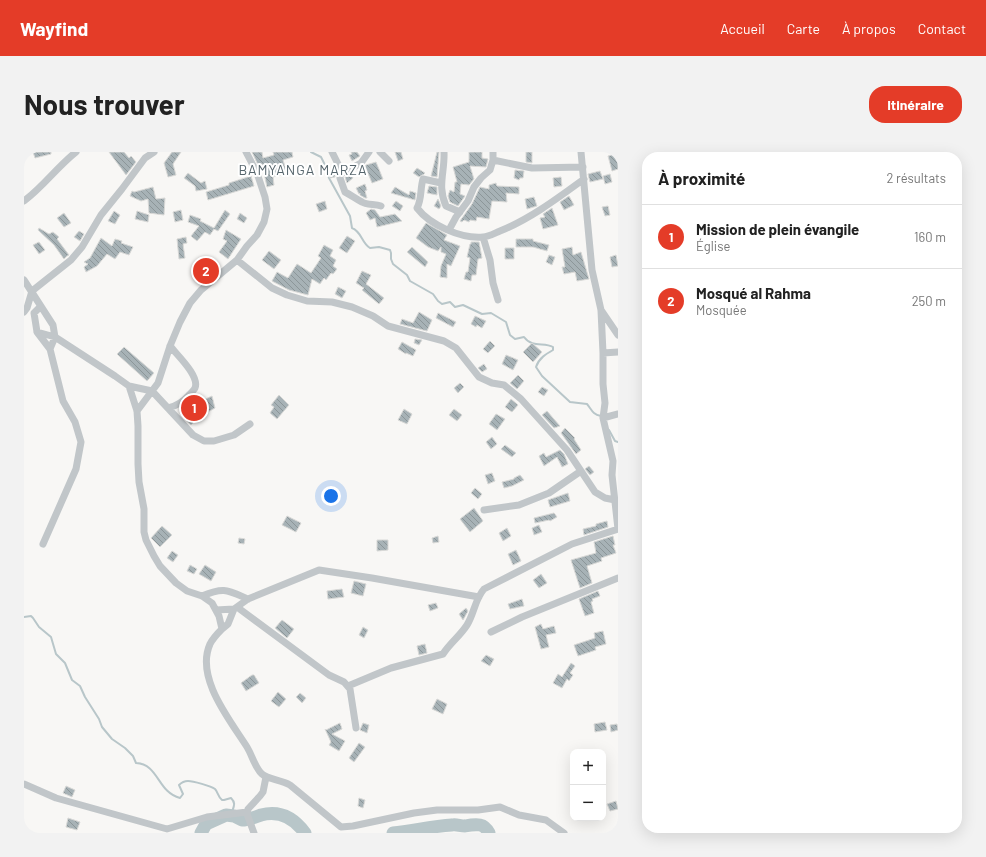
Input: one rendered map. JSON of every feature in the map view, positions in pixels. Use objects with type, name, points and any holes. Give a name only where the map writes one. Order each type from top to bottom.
[{"type":"street","points":[[24,201],[36,192],[64,162],[76,152]]},
{"type":"street","points":[[24,312],[27,308],[32,291],[71,260],[82,247],[101,215],[145,158],[154,152]]},
{"type":"street","points":[[137,411],[158,383],[170,346],[190,303],[200,290],[237,260],[257,235],[264,222],[267,210],[265,197],[257,174],[246,152]]},
{"type":"street","points":[[332,152],[341,170],[340,178],[345,192],[363,203],[381,206]]},
{"type":"street","points":[[341,174],[361,163],[369,152]]},
{"type":"street","points":[[380,152],[388,161]]},
{"type":"street","points":[[444,152],[441,183],[443,198],[446,206],[460,212]]},
{"type":"street","points":[[449,230],[468,201],[474,187],[490,170],[493,160],[493,152]]},
{"type":"street","points":[[348,686],[391,668],[443,654],[449,644],[461,634],[468,624],[479,597],[484,589],[572,544],[618,529],[612,476],[613,461],[603,418],[605,403],[601,310],[592,270],[582,152]]},
{"type":"street","points":[[493,160],[532,168],[583,167]]},
{"type":"street","points":[[441,183],[423,179],[420,189],[421,201],[417,208],[424,217],[458,234],[483,237],[512,226],[536,212],[584,179]]},
{"type":"street","points":[[483,237],[490,260],[493,283],[498,300]]},
{"type":"street","points":[[237,260],[272,288],[287,295],[307,301],[332,302],[352,307],[374,316],[388,326],[444,341],[456,348],[479,377],[504,385],[521,399],[567,450],[595,492],[605,498],[615,500]]},
{"type":"street","points":[[24,280],[53,325],[55,337],[50,349]]},
{"type":"street","points":[[40,307],[34,313],[37,332],[50,349],[63,401],[75,422],[81,442],[76,469],[43,544]]},
{"type":"street","points":[[601,310],[618,335]]},
{"type":"street","points":[[37,332],[55,337],[129,386],[152,391],[193,435],[204,441],[214,441],[234,435],[250,424]]},
{"type":"street","points":[[168,408],[177,406],[187,398],[195,388],[196,380],[170,346]]},
{"type":"street","points":[[603,353],[618,352]]},
{"type":"street","points":[[129,386],[137,411],[139,482],[144,508],[144,532],[146,540],[154,556],[169,576],[182,588],[202,596],[212,604],[216,610],[222,629]]},
{"type":"street","points":[[603,418],[618,414]]},
{"type":"street","points":[[484,510],[519,505],[549,493],[581,471]]},
{"type":"street","points":[[216,610],[235,608],[248,599],[319,570],[479,597]]},
{"type":"street","points":[[491,632],[522,617],[618,578]]},
{"type":"street","points":[[202,596],[213,591],[220,590],[232,592],[248,599]]},
{"type":"street","points":[[235,608],[329,675],[344,682],[348,686],[356,728]]},
{"type":"street","points":[[235,608],[228,624],[211,642],[208,650],[208,678],[226,715],[251,752],[259,771],[266,777],[278,779],[290,785],[341,827],[429,811],[500,808],[519,815],[546,820],[564,833]]},
{"type":"street","points":[[254,833],[247,812],[248,808],[263,792],[266,777]]},
{"type":"street","points":[[24,784],[56,798],[167,829],[207,817],[247,812]]},
{"type":"building","points":[[33,152],[51,152],[51,154],[35,158]]},
{"type":"building","points":[[109,152],[124,152],[129,158],[131,156],[136,162],[126,175]]},
{"type":"building","points":[[172,152],[181,152],[173,164],[176,175],[168,177],[164,163]]},
{"type":"building","points":[[252,152],[262,152],[263,158],[274,155],[273,152],[292,152],[293,157],[283,160],[287,173],[273,177],[274,185],[267,187],[262,164],[258,165]]},
{"type":"building","points":[[351,152],[357,152],[360,156],[352,161],[349,155],[352,154]]},
{"type":"building","points":[[395,152],[401,152],[403,159],[398,161]]},
{"type":"building","points":[[437,152],[439,152],[437,177],[431,176]]},
{"type":"building","points":[[469,152],[482,152],[482,158],[488,159],[486,167],[470,166],[474,179],[469,185],[461,184],[460,194],[465,196],[458,206],[450,202],[448,196],[450,190],[454,192],[455,182],[457,182],[453,167],[469,162]]},
{"type":"building","points":[[526,152],[532,152],[532,163],[526,162]]},
{"type":"building","points":[[618,153],[618,169],[612,171],[608,156]]},
{"type":"building","points":[[376,162],[383,179],[372,183],[365,166]]},
{"type":"building","points":[[417,168],[425,173],[419,177],[413,173]]},
{"type":"building","points":[[335,170],[335,177],[330,178],[328,172]]},
{"type":"building","points":[[515,170],[524,171],[523,178],[520,178],[519,180],[514,178]]},
{"type":"building","points":[[600,171],[603,179],[590,182],[588,174]]},
{"type":"building","points":[[188,173],[201,183],[205,181],[207,189],[196,191],[195,186],[184,178]]},
{"type":"building","points":[[351,174],[353,178],[347,183],[345,177]]},
{"type":"building","points":[[610,174],[612,182],[605,184],[603,176]]},
{"type":"building","points":[[251,176],[254,186],[208,200],[206,192]]},
{"type":"building","points":[[561,177],[562,186],[554,187],[553,178]]},
{"type":"building","points":[[496,183],[497,186],[519,187],[519,194],[506,193],[507,202],[492,201],[489,219],[477,217],[476,221],[460,221],[472,204],[480,187],[489,189],[489,185]]},
{"type":"building","points":[[365,184],[367,198],[360,195],[356,188]]},
{"type":"building","points":[[429,186],[437,187],[437,195],[427,193]]},
{"type":"building","points":[[153,187],[156,199],[165,198],[164,215],[149,213],[148,199],[141,201],[130,196],[132,191],[134,192]]},
{"type":"building","points":[[395,187],[409,195],[410,191],[416,193],[415,200],[391,193]]},
{"type":"building","points":[[569,196],[574,205],[564,210],[560,202]]},
{"type":"building","points":[[534,197],[537,206],[527,209],[525,199]]},
{"type":"building","points":[[438,199],[441,206],[439,209],[434,206]]},
{"type":"building","points":[[325,201],[327,209],[319,212],[316,204]]},
{"type":"building","points":[[396,201],[403,206],[400,211],[392,206]]},
{"type":"building","points":[[608,206],[610,215],[605,216],[602,207]]},
{"type":"building","points":[[552,208],[558,225],[543,229],[540,218],[545,217],[543,214]]},
{"type":"building","points":[[371,209],[375,210],[380,217],[395,214],[402,221],[377,227],[375,218],[370,220],[366,213]]},
{"type":"building","points":[[181,210],[183,220],[175,222],[173,212]]},
{"type":"building","points":[[225,210],[230,214],[218,231],[214,229],[210,235],[205,232],[197,241],[191,236],[199,226],[188,222],[190,215],[201,219],[200,221],[214,228]]},
{"type":"building","points":[[114,211],[120,215],[115,224],[108,221]]},
{"type":"building","points":[[137,211],[149,215],[148,222],[135,219]]},
{"type":"building","points":[[64,213],[71,223],[64,227],[57,218]]},
{"type":"building","points":[[240,213],[247,218],[244,223],[237,219]]},
{"type":"building","points":[[426,223],[447,235],[444,240],[460,246],[451,266],[447,264],[447,278],[440,277],[441,266],[446,254],[441,252],[441,247],[438,251],[428,247],[416,238]]},
{"type":"building","points":[[39,228],[49,234],[53,232],[59,237],[57,239],[69,255],[64,259],[54,245],[38,230]]},
{"type":"building","points":[[226,230],[241,239],[228,259],[219,252],[227,241],[223,239]]},
{"type":"building","points":[[79,231],[84,234],[80,241],[74,237]]},
{"type":"building","points":[[347,236],[355,241],[347,253],[339,248]]},
{"type":"building","points":[[186,237],[187,243],[183,244],[185,258],[179,259],[177,239]]},
{"type":"building","points":[[101,238],[112,246],[115,239],[122,241],[121,243],[133,247],[129,255],[120,252],[115,259],[107,254],[97,266],[86,272],[84,267],[88,264],[84,262],[90,258]]},
{"type":"building","points":[[516,239],[533,239],[533,241],[549,245],[547,251],[533,247],[516,247]]},
{"type":"building","points":[[39,242],[45,250],[39,254],[33,245]]},
{"type":"building","points":[[471,242],[479,242],[482,258],[478,259],[476,275],[472,275],[471,281],[464,279],[466,272],[468,272],[470,258],[467,257]]},
{"type":"building","points":[[324,245],[333,250],[330,256],[336,260],[333,266],[337,269],[333,274],[331,273],[326,280],[324,278],[320,284],[312,279],[308,295],[289,290],[272,281],[277,272],[288,278],[297,264],[311,273],[321,258],[318,256]]},
{"type":"building","points":[[412,247],[428,262],[425,267],[407,252]]},
{"type":"building","points":[[572,247],[573,255],[581,252],[589,279],[577,281],[575,272],[564,274],[562,267],[565,267],[562,249]]},
{"type":"building","points":[[505,248],[514,248],[514,259],[505,259]]},
{"type":"building","points":[[269,251],[281,260],[274,269],[262,260]]},
{"type":"building","points":[[549,255],[555,257],[552,265],[546,262]]},
{"type":"building","points":[[616,255],[618,266],[612,267],[610,257]]},
{"type":"building","points":[[210,265],[213,274],[204,277],[200,268]]},
{"type":"building","points":[[362,271],[371,275],[366,284],[384,298],[379,304],[362,290],[364,288],[356,283]]},
{"type":"building","points":[[338,287],[346,291],[342,298],[335,294]]},
{"type":"building","points":[[419,312],[432,320],[427,331],[400,324],[402,319],[413,323]]},
{"type":"building","points":[[438,313],[456,322],[453,327],[436,318]]},
{"type":"building","points":[[475,316],[486,321],[482,328],[471,324]]},
{"type":"building","points":[[415,339],[422,340],[419,345],[414,343]]},
{"type":"building","points":[[490,341],[495,346],[488,353],[483,349]]},
{"type":"building","points":[[402,342],[416,350],[413,356],[398,349]]},
{"type":"building","points":[[532,343],[542,352],[533,362],[523,352]]},
{"type":"building","points":[[124,347],[154,373],[147,381],[117,354]]},
{"type":"building","points":[[506,355],[518,360],[513,370],[502,364]]},
{"type":"building","points":[[484,364],[487,369],[482,372],[478,368]]},
{"type":"building","points":[[518,375],[524,381],[517,389],[510,383]]},
{"type":"building","points":[[460,383],[464,387],[458,393],[454,388]]},
{"type":"building","points":[[542,387],[548,390],[544,396],[538,392]]},
{"type":"building","points":[[279,395],[289,405],[277,419],[270,413],[274,407],[271,405]]},
{"type":"building","points":[[212,396],[215,408],[197,418],[191,425],[182,415],[193,402],[197,400],[199,402]]},
{"type":"building","points":[[511,399],[518,405],[512,412],[505,407]]},
{"type":"building","points":[[404,409],[412,414],[407,424],[398,420]]},
{"type":"building","points":[[454,409],[462,415],[457,421],[449,415]]},
{"type":"building","points":[[547,411],[560,426],[554,428],[542,415]]},
{"type":"building","points":[[496,414],[505,419],[497,430],[489,424]]},
{"type":"building","points":[[565,428],[575,438],[574,439],[581,450],[576,454],[561,433]]},
{"type":"building","points":[[492,437],[497,444],[491,449],[486,442]]},
{"type":"building","points":[[505,445],[516,453],[512,457],[501,449]]},
{"type":"building","points":[[560,450],[564,454],[568,464],[562,467],[557,457],[544,466],[539,456],[544,453],[546,457]]},
{"type":"building","points":[[589,466],[594,472],[590,475],[585,469]]},
{"type":"building","points":[[492,473],[495,481],[488,484],[485,475]]},
{"type":"building","points":[[520,475],[524,480],[504,488],[502,482],[514,479]]},
{"type":"building","points":[[475,488],[482,494],[478,499],[471,493]]},
{"type":"building","points":[[568,493],[570,501],[550,507],[548,500]]},
{"type":"building","points":[[474,508],[483,521],[470,532],[460,519]]},
{"type":"building","points":[[554,513],[557,517],[550,521],[535,523],[534,518]]},
{"type":"building","points":[[287,516],[301,523],[296,532],[282,525]]},
{"type":"building","points":[[607,521],[608,527],[584,535],[583,529],[596,526],[596,524]]},
{"type":"building","points":[[539,525],[542,532],[534,535],[532,528]]},
{"type":"building","points":[[162,526],[172,535],[160,547],[151,538]]},
{"type":"building","points":[[507,528],[511,536],[503,541],[499,533]]},
{"type":"building","points":[[438,536],[439,542],[433,543],[432,538]]},
{"type":"building","points":[[613,536],[615,545],[613,545],[616,553],[601,558],[602,561],[587,566],[592,583],[580,588],[571,560],[596,553],[594,542]]},
{"type":"building","points":[[239,538],[245,539],[244,544],[238,543]]},
{"type":"building","points":[[377,540],[388,540],[388,550],[377,551]]},
{"type":"building","points":[[516,550],[521,561],[513,565],[508,554]]},
{"type":"building","points":[[172,551],[178,555],[173,562],[167,558]]},
{"type":"building","points":[[190,565],[197,569],[194,574],[187,571]]},
{"type":"building","points":[[205,565],[216,572],[211,581],[199,574]]},
{"type":"building","points":[[541,574],[547,583],[539,588],[533,580]]},
{"type":"building","points":[[354,581],[366,584],[363,596],[351,593]]},
{"type":"building","points":[[342,589],[344,597],[328,599],[327,591]]},
{"type":"building","points":[[598,591],[600,596],[592,599],[593,601],[591,602],[594,613],[585,616],[579,599]]},
{"type":"building","points":[[522,599],[524,606],[510,609],[508,604]]},
{"type":"building","points":[[436,603],[438,608],[430,611],[428,605]]},
{"type":"building","points":[[466,608],[468,611],[463,620],[459,614]]},
{"type":"building","points":[[282,620],[294,629],[287,638],[275,628]]},
{"type":"building","points":[[541,624],[543,629],[554,626],[556,633],[546,635],[549,647],[541,649],[535,627]]},
{"type":"building","points":[[363,627],[368,630],[364,638],[359,635]]},
{"type":"building","points":[[603,631],[606,644],[595,647],[596,650],[578,656],[574,645],[595,638],[594,633]]},
{"type":"building","points":[[425,644],[427,653],[419,655],[417,646]]},
{"type":"building","points":[[486,655],[494,659],[490,666],[481,661]]},
{"type":"building","points":[[571,663],[575,666],[570,673],[573,675],[569,681],[567,679],[562,688],[553,683],[558,674],[562,677]]},
{"type":"building","points":[[254,675],[259,683],[246,691],[241,683]]},
{"type":"building","points":[[278,692],[286,699],[279,707],[271,701]]},
{"type":"building","points":[[300,693],[306,698],[302,703],[296,697]]},
{"type":"building","points":[[437,699],[447,704],[443,714],[432,709]]},
{"type":"building","points":[[605,722],[607,730],[595,732],[594,724]]},
{"type":"building","points":[[340,723],[342,729],[332,734],[345,741],[339,751],[329,745],[331,742],[325,729],[326,730]]},
{"type":"building","points":[[363,723],[369,725],[367,733],[360,730]]},
{"type":"building","points":[[617,724],[618,730],[611,732],[610,725]]},
{"type":"building","points":[[359,743],[365,747],[354,762],[349,758]]},
{"type":"building","points":[[66,786],[75,790],[72,797],[63,793]]},
{"type":"building","points":[[359,798],[365,800],[363,808],[358,806]]},
{"type":"building","points":[[616,801],[618,809],[610,811],[607,804]]},
{"type":"building","points":[[68,818],[80,822],[77,830],[66,827]]},
{"type":"waterway","points":[[311,152],[321,157],[329,178],[350,216],[352,228],[358,232],[367,246],[370,248],[379,247],[390,250],[393,264],[407,275],[410,281],[433,294],[442,304],[450,302],[455,307],[463,305],[482,314],[491,313],[506,322],[510,335],[515,339],[524,337],[534,344],[553,347],[553,350],[545,355],[537,364],[536,367],[542,376],[570,402],[587,404],[594,413],[601,416]]},
{"type":"waterway","points":[[609,430],[615,441],[618,442]]},
{"type":"waterway","points":[[24,617],[31,616],[39,627],[51,637],[56,654],[65,663],[72,680],[80,686],[102,727],[112,739],[133,756],[136,763],[149,768],[172,795],[180,798],[183,794],[179,785],[185,781],[206,785],[215,789],[222,800],[231,798],[234,801],[232,812]]},
{"type":"waterway","points":[[201,833],[206,824],[226,815],[234,816],[242,820],[268,814],[286,816],[296,823],[305,833]]},
{"type":"waterway","points":[[393,833],[455,825],[482,825],[489,833]]},
{"type":"place","name":"Mosqué al Rahma","points":[[206,271]]},
{"type":"place","name":"Mission de plein évangile","points":[[194,408]]},
{"type":"district","name":"BAMYANGA MARZA","points":[[303,170]]}]
